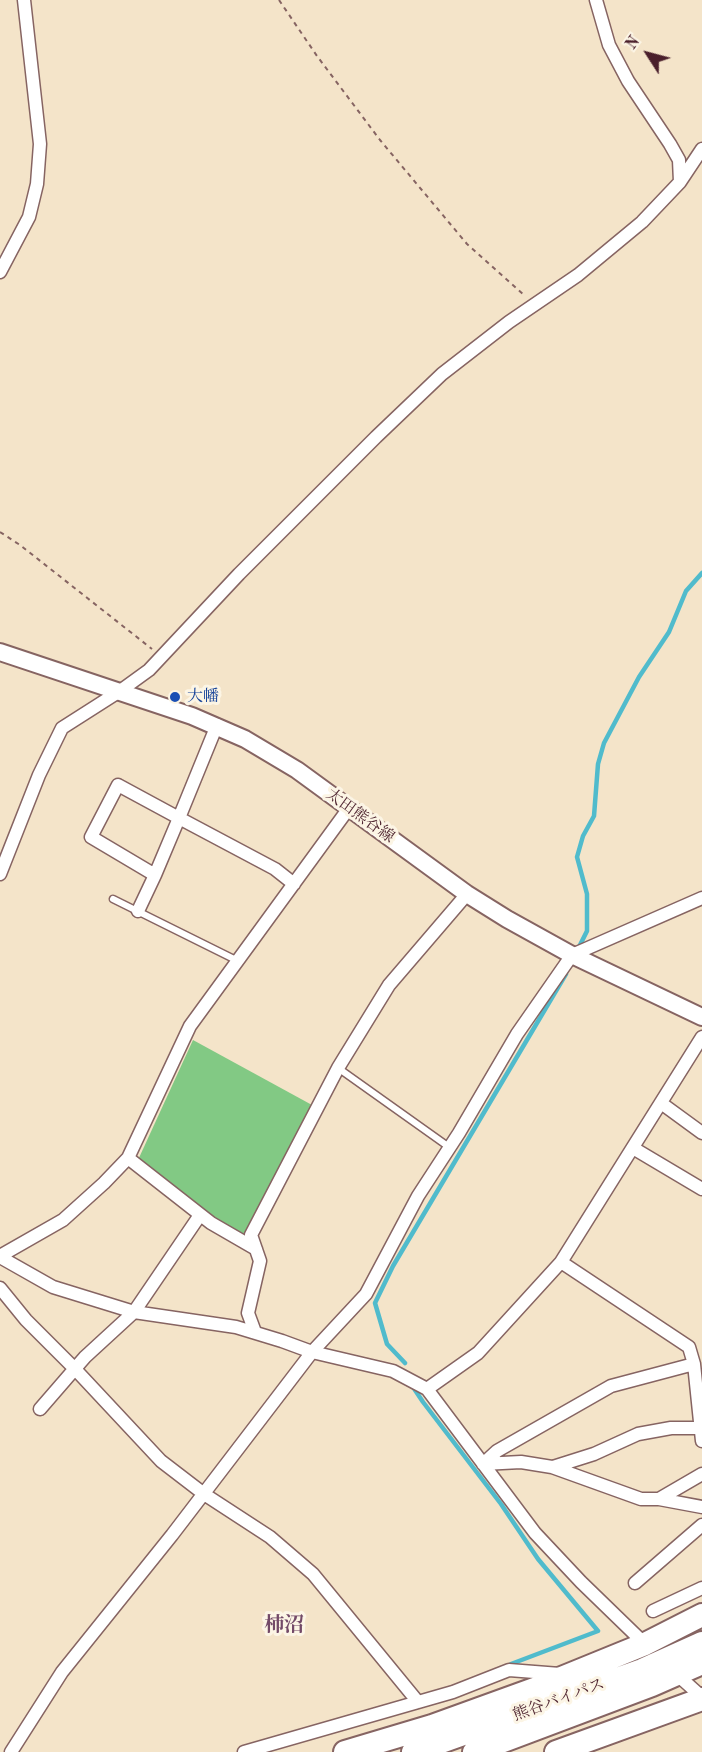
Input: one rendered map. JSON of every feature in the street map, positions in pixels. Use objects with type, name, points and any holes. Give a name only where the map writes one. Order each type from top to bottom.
[{"type":"highway","points":[[345,1752],[432,1726],[570,1674],[645,1644],[702,1615]]},
{"type":"highway","name":"熊谷バイパス","points":[[474,1752],[669,1667],[702,1642]]},
{"type":"highway","name":"熊谷バイパス","points":[[413,1752],[620,1678],[669,1667],[702,1663]]},
{"type":"highway","points":[[556,1752],[702,1698]]},
{"type":"main road","name":"太田熊谷線","points":[[0,652],[218,725],[271,753],[468,894],[507,919],[572,955],[702,1017]]},
{"type":"street","points":[[0,272],[29,217],[37,184],[40,144],[24,0]]},
{"type":"street","points":[[596,0],[609,45],[628,81],[679,160],[680,182]]},
{"type":"street","points":[[0,874],[39,775],[62,728],[149,670],[239,574],[442,374],[509,321],[578,274],[642,222],[680,182],[702,149]]},
{"type":"street","points":[[138,911],[218,725]]},
{"type":"street","points":[[155,875],[91,837],[118,785],[275,869],[294,884]]},
{"type":"street","points":[[0,1257],[63,1220],[128,1158],[190,1026],[349,808]]},
{"type":"street","points":[[255,1332],[248,1314],[260,1260],[251,1235],[338,1068],[389,986],[468,894]]},
{"type":"street","points":[[11,1752],[62,1672],[204,1494],[312,1352],[366,1294],[418,1196],[517,1034],[572,955],[702,898]]},
{"type":"street","points":[[427,1389],[478,1353],[561,1262],[702,1036]]},
{"type":"street","points":[[661,1103],[702,1132]]},
{"type":"street","points":[[633,1148],[702,1189]]},
{"type":"street","points":[[128,1158],[200,1215],[256,1250]]},
{"type":"street","points":[[40,1409],[85,1357],[134,1312],[200,1215]]},
{"type":"street","points":[[0,1257],[53,1287],[134,1312],[236,1327],[255,1332],[312,1352],[393,1371],[427,1389],[535,1533],[581,1582],[702,1698]]},
{"type":"street","points":[[552,1467],[594,1454],[638,1434],[671,1428],[701,1435],[694,1364],[689,1347],[561,1262]]},
{"type":"street","points":[[0,1288],[26,1320],[161,1461],[204,1494],[270,1537],[313,1574],[417,1702]]},
{"type":"street","points":[[483,1464],[497,1451],[611,1386],[694,1364]]},
{"type":"street","points":[[483,1464],[521,1462],[552,1467],[641,1499],[659,1499],[702,1507]]},
{"type":"street","points":[[659,1499],[702,1474]]},
{"type":"street","points":[[635,1582],[702,1525]]},
{"type":"street","points":[[653,1611],[702,1588]]},
{"type":"street","points":[[244,1752],[453,1692],[509,1670],[570,1674]]},
{"type":"lane","points":[[113,899],[238,961]]},
{"type":"lane","points":[[338,1068],[449,1148]]},
{"type":"path","points":[[279,0],[317,56],[380,140],[467,244],[534,305]]},
{"type":"path","points":[[0,532],[20,544],[162,657]]},
{"type":"green space","points":[[193,1040],[312,1105],[245,1237],[207,1213],[138,1160]]},
{"type":"waterway","points":[[580,945],[587,931],[587,894],[577,857],[583,836],[594,816],[598,764],[604,743],[639,677],[669,632],[686,591],[702,573]]},
{"type":"waterway","points":[[405,1363],[387,1344],[375,1303],[393,1266],[566,974]]},
{"type":"waterway","points":[[413,1387],[501,1504],[538,1559],[598,1631],[511,1664]]},
{"type":"place","name":"大幡","points":[[175,697]]},
{"type":"district","name":"柿沼","points":[[284,1626]]}]
